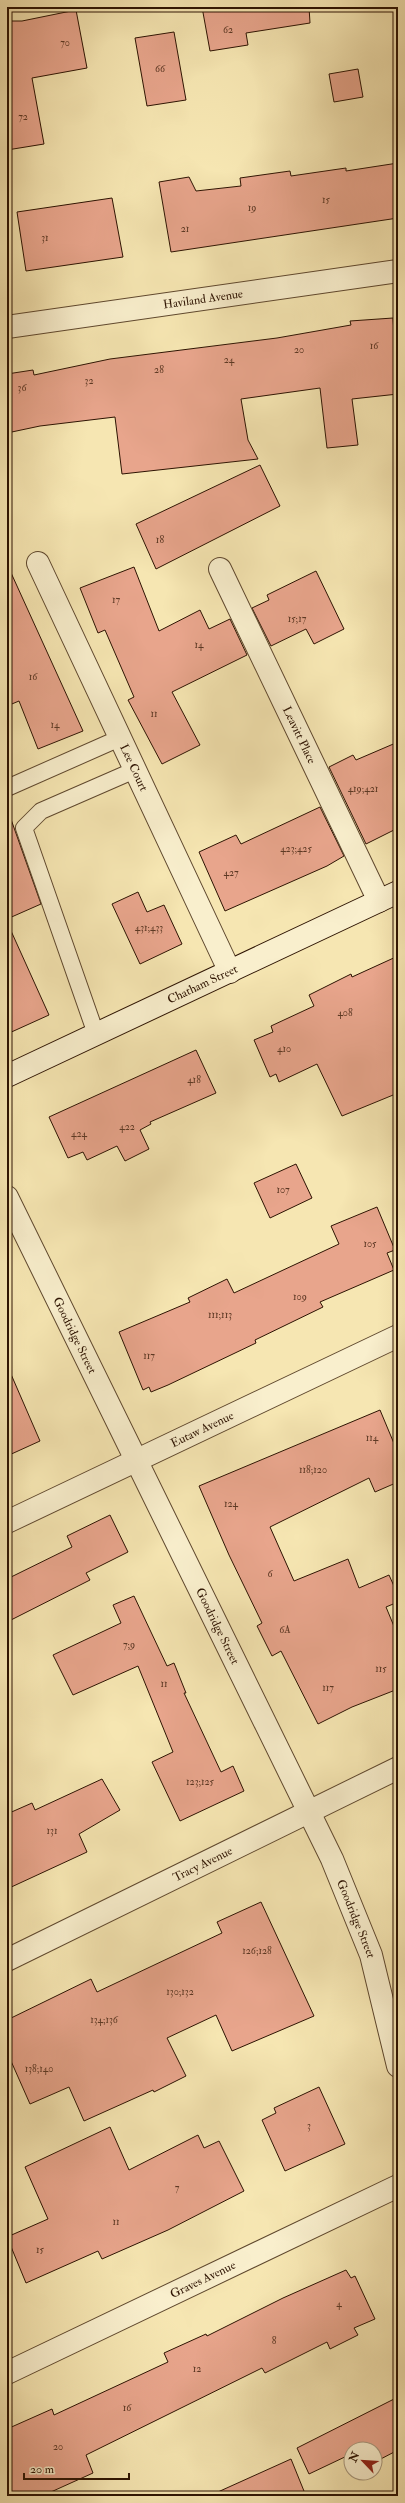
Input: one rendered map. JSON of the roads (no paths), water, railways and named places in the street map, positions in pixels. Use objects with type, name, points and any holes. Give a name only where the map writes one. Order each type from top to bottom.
[{"type":"street","name":"Haviland Avenue","points":[[7,326],[398,271]]},
{"type":"street","name":"Lee Court","points":[[38,563],[230,972]]},
{"type":"street","name":"Leavitt Place","points":[[220,569],[388,897]]},
{"type":"street","name":"Chatham Street","points":[[7,1076],[388,897]]},
{"type":"street","name":"Goodridge Street","points":[[7,1197],[332,1860],[371,1955],[398,2066]]},
{"type":"street","name":"Eutaw Avenue","points":[[7,1522],[398,1336]]},
{"type":"street","name":"Tracy Avenue","points":[[7,1960],[398,1768]]},
{"type":"street","name":"Graves Avenue","points":[[7,2373],[398,2186]]},
{"type":"lane","points":[[7,788],[120,738]]},
{"type":"lane","points":[[96,1034],[24,828],[41,811],[135,770]]}]
